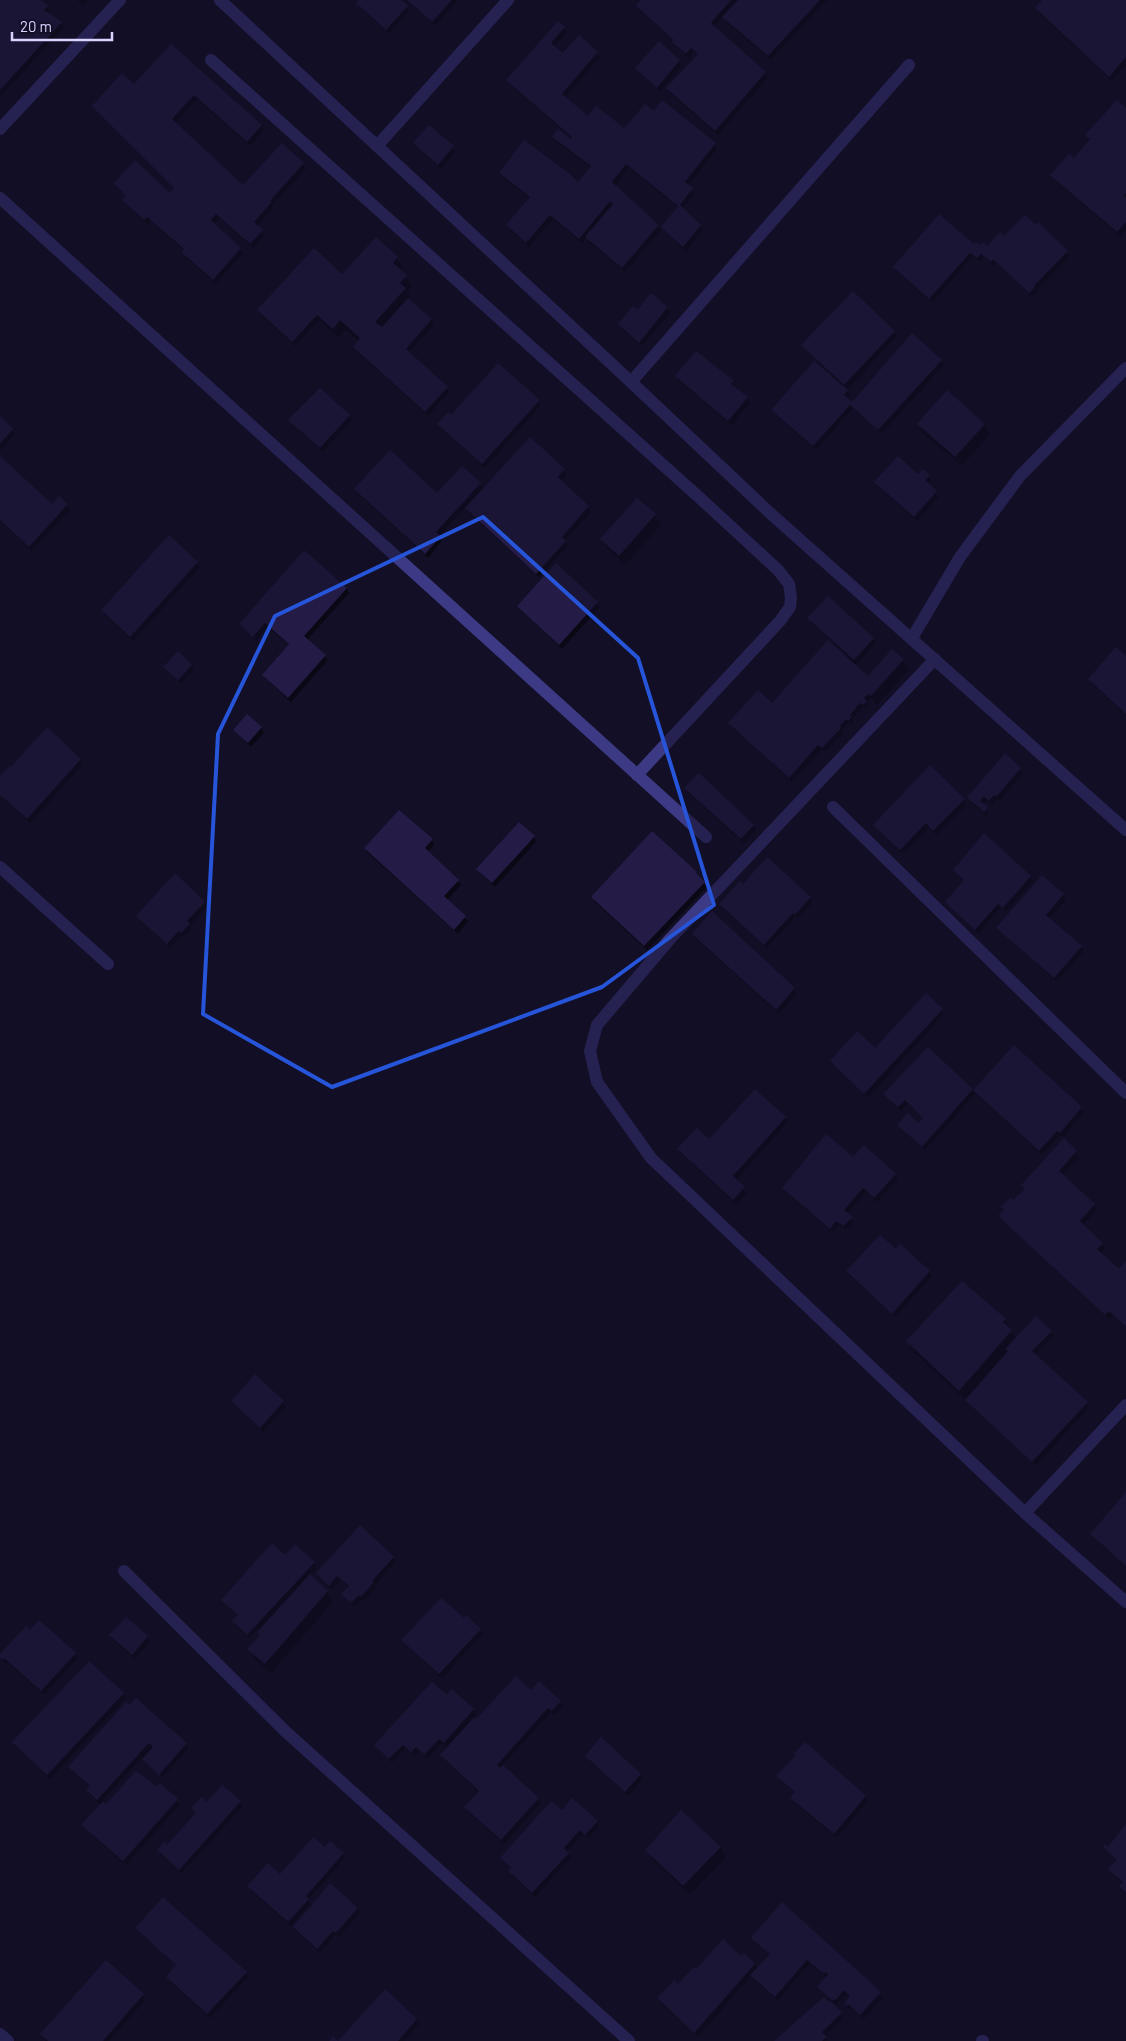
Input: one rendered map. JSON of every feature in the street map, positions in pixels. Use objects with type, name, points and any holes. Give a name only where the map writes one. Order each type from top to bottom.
[{"type":"street","points":[[0,129],[120,0]]},
{"type":"street","points":[[220,0],[770,513],[1126,830]]},
{"type":"street","points":[[377,146],[508,0]]},
{"type":"street","points":[[211,60],[694,493],[778,570],[789,584],[790,607],[780,621],[638,775]]},
{"type":"street","points":[[631,382],[909,65]]},
{"type":"street","points":[[0,198],[706,837]]},
{"type":"street","points":[[912,638],[960,557],[1016,482],[1126,368]]},
{"type":"street","points":[[935,660],[670,939],[597,1025],[590,1051],[597,1082],[651,1158],[1025,1513],[1126,1602]]},
{"type":"street","points":[[833,807],[1126,1093]]},
{"type":"street","points":[[0,867],[108,964]]},
{"type":"street","points":[[1025,1513],[1126,1405]]},
{"type":"street","points":[[124,1571],[286,1731],[629,2041]]},
{"type":"street","points":[[0,2034],[8,2041]]},
{"type":"highlighted area","points":[[483,517],[638,658],[714,905],[602,987],[332,1087],[203,1014],[218,734],[275,616]]},
{"type":"building","points":[[0,0],[41,0],[48,6],[44,10],[62,22],[0,90]]},
{"type":"building","points":[[359,0],[401,0],[408,6],[386,30],[356,3]]},
{"type":"building","points":[[407,0],[452,0],[432,22]]},
{"type":"building","points":[[641,0],[731,0],[711,23],[766,72],[715,131],[666,88],[698,54],[691,48],[686,54],[672,42],[674,40],[636,6]]},
{"type":"building","points":[[738,0],[820,0],[768,56],[722,17]]},
{"type":"building","points":[[1042,0],[1126,0],[1126,57],[1109,77],[1035,8]]},
{"type":"building","points":[[558,21],[565,27],[551,43],[563,53],[579,35],[598,52],[562,94],[588,116],[596,106],[624,128],[645,104],[654,111],[662,100],[716,143],[685,182],[693,188],[680,205],[701,225],[683,247],[661,227],[678,206],[626,164],[612,182],[659,225],[622,268],[585,237],[613,204],[610,201],[579,239],[550,215],[526,243],[506,225],[530,197],[499,173],[524,140],[569,173],[578,182],[591,166],[552,137],[558,129],[571,139],[572,137],[506,80]]},
{"type":"building","points":[[659,41],[680,60],[657,88],[635,68]]},
{"type":"building","points":[[171,44],[262,125],[247,142],[194,95],[172,119],[243,185],[282,143],[304,163],[254,222],[263,230],[250,244],[216,214],[211,220],[241,248],[213,280],[181,252],[184,249],[147,217],[144,220],[122,200],[126,196],[114,183],[135,160],[170,193],[174,188],[92,106],[122,73],[134,84]]},
{"type":"building","points":[[1117,100],[1126,108],[1126,193],[1124,196],[1126,197],[1126,222],[1117,232],[1050,175],[1069,154],[1074,158],[1090,139],[1085,135]]},
{"type":"building","points":[[429,125],[454,146],[438,165],[413,143]]},
{"type":"building","points":[[939,214],[974,244],[976,242],[981,245],[983,242],[987,246],[1000,232],[1004,236],[1025,215],[1036,225],[1038,222],[1068,251],[1029,293],[993,259],[991,262],[981,254],[977,258],[970,253],[929,299],[893,267]]},
{"type":"building","points":[[376,237],[398,257],[393,263],[407,275],[400,283],[406,288],[375,322],[382,327],[408,298],[432,319],[406,349],[448,387],[425,412],[353,347],[360,338],[340,320],[333,329],[317,315],[292,342],[257,310],[314,248],[342,274]]},
{"type":"building","points":[[853,291],[895,331],[844,385],[801,345]]},
{"type":"building","points":[[651,293],[668,307],[639,343],[618,324],[633,306],[638,309]]},
{"type":"building","points":[[912,333],[942,360],[878,430],[850,405],[813,446],[771,410],[814,361],[848,390],[844,395],[852,402]]},
{"type":"building","points":[[696,351],[734,381],[731,384],[748,397],[728,421],[675,376]]},
{"type":"building","points":[[498,363],[540,400],[482,464],[437,424],[448,412],[451,415]]},
{"type":"building","points":[[320,388],[350,415],[320,448],[288,420]]},
{"type":"building","points":[[947,390],[985,424],[955,457],[917,424]]},
{"type":"building","points":[[0,416],[13,429],[0,444]]},
{"type":"building","points":[[530,437],[565,469],[558,477],[589,506],[562,537],[566,541],[536,574],[465,508]]},
{"type":"building","points":[[390,450],[437,493],[462,466],[481,483],[436,532],[441,536],[425,554],[354,489]]},
{"type":"building","points":[[0,456],[52,504],[59,496],[68,504],[29,547],[0,520]]},
{"type":"building","points":[[898,456],[918,474],[923,469],[930,475],[925,480],[937,491],[914,517],[874,482]]},
{"type":"building","points":[[637,498],[656,514],[619,556],[600,539]]},
{"type":"building","points":[[169,535],[198,562],[130,637],[101,610]]},
{"type":"building","points":[[304,550],[347,588],[304,636],[326,655],[288,698],[262,675],[289,644],[265,623],[253,637],[239,624]]},
{"type":"building","points":[[556,563],[598,602],[559,645],[517,606]]},
{"type":"building","points":[[828,596],[874,638],[854,660],[807,618]]},
{"type":"building","points":[[828,640],[868,676],[892,649],[904,659],[871,696],[869,694],[864,698],[867,701],[863,705],[860,703],[850,715],[852,717],[848,721],[846,719],[840,726],[841,728],[822,748],[818,745],[789,778],[728,723],[758,690],[772,703]]},
{"type":"building","points":[[1116,647],[1126,656],[1126,714],[1088,679]]},
{"type":"building","points":[[178,651],[192,665],[178,680],[163,667]]},
{"type":"building","points":[[247,714],[262,727],[248,743],[233,730]]},
{"type":"building","points":[[47,727],[81,759],[27,819],[0,795],[0,776],[9,766],[11,767]]},
{"type":"building","points":[[1005,753],[1021,768],[996,797],[994,795],[989,801],[984,796],[980,801],[988,807],[984,812],[967,798]]},
{"type":"building","points":[[930,765],[965,799],[933,831],[926,823],[900,850],[873,825]]},
{"type":"building","points":[[699,773],[754,825],[741,839],[684,788]]},
{"type":"building","points":[[399,810],[433,839],[425,848],[459,880],[444,896],[466,916],[454,930],[364,848]]},
{"type":"building","points":[[519,822],[535,836],[492,883],[476,869]]},
{"type":"building","points":[[652,831],[697,872],[705,882],[644,946],[591,897]]},
{"type":"building","points":[[984,833],[1031,876],[1003,908],[998,904],[975,930],[945,902],[964,880],[953,870]]},
{"type":"building","points":[[767,857],[811,897],[795,915],[793,913],[764,945],[719,904],[740,881],[743,884]]},
{"type":"building","points":[[175,873],[205,902],[187,921],[190,924],[181,933],[179,931],[167,944],[136,916]]},
{"type":"building","points":[[1042,875],[1064,894],[1046,915],[1082,946],[1054,978],[996,928]]},
{"type":"building","points":[[712,911],[795,988],[776,1010],[692,934]]},
{"type":"building","points":[[926,993],[943,1009],[864,1094],[830,1061],[857,1031],[875,1048]]},
{"type":"building","points":[[1014,1045],[1082,1107],[1060,1133],[1057,1131],[1039,1151],[973,1090]]},
{"type":"building","points":[[928,1047],[973,1089],[922,1147],[897,1125],[908,1113],[918,1123],[923,1118],[905,1100],[898,1107],[883,1094]]},
{"type":"building","points":[[755,1089],[786,1117],[733,1176],[745,1187],[733,1200],[677,1149],[697,1128],[709,1139]]},
{"type":"building","points":[[826,1134],[853,1157],[864,1145],[896,1174],[874,1198],[863,1188],[844,1210],[853,1217],[843,1226],[836,1221],[830,1229],[782,1188]]},
{"type":"building","points":[[1064,1138],[1077,1151],[1059,1171],[1095,1204],[1080,1221],[1103,1243],[1097,1249],[1119,1269],[1126,1261],[1126,1327],[1109,1311],[1105,1315],[998,1216],[1004,1210],[1001,1207],[1010,1198],[1013,1200],[1025,1189],[1021,1185]]},
{"type":"building","points":[[880,1235],[896,1249],[900,1244],[930,1271],[892,1314],[846,1271]]},
{"type":"building","points":[[962,1281],[1006,1319],[1003,1322],[1012,1330],[959,1391],[906,1341]]},
{"type":"building","points":[[1036,1316],[1052,1331],[1032,1351],[1088,1402],[1032,1462],[965,1400],[1008,1351],[1005,1349]]},
{"type":"building","points":[[255,1374],[284,1401],[260,1428],[231,1401]]},
{"type":"building","points":[[1126,1492],[1126,1566],[1090,1534]]},
{"type":"building","points":[[360,1525],[394,1557],[372,1581],[374,1582],[361,1597],[359,1595],[351,1603],[341,1594],[349,1586],[337,1576],[329,1586],[316,1573]]},
{"type":"building","points":[[272,1543],[285,1555],[295,1544],[315,1562],[247,1635],[232,1621],[238,1615],[221,1600]]},
{"type":"building","points":[[310,1574],[328,1591],[265,1664],[247,1649],[260,1635],[257,1632]]},
{"type":"building","points":[[441,1598],[464,1618],[466,1615],[481,1629],[439,1674],[401,1640]]},
{"type":"building","points":[[126,1617],[148,1636],[132,1655],[109,1635]]},
{"type":"building","points":[[39,1620],[76,1653],[41,1691],[4,1658],[3,1660],[0,1658],[0,1654],[26,1626],[30,1630]]},
{"type":"building","points":[[89,1661],[124,1693],[47,1775],[12,1742]]},
{"type":"building","points":[[516,1676],[531,1690],[539,1681],[561,1701],[552,1711],[548,1708],[497,1765],[500,1768],[503,1765],[539,1798],[501,1840],[464,1807],[479,1791],[440,1755],[474,1717],[476,1719]]},
{"type":"building","points":[[432,1682],[447,1695],[452,1689],[474,1709],[444,1743],[439,1739],[424,1755],[416,1747],[411,1752],[403,1745],[389,1759],[374,1745]]},
{"type":"building","points":[[136,1698],[187,1743],[159,1775],[142,1759],[153,1747],[149,1743],[97,1800],[86,1790],[90,1786],[68,1767],[126,1702],[129,1705]]},
{"type":"building","points":[[601,1737],[641,1774],[625,1792],[585,1756]]},
{"type":"building","points":[[805,1742],[866,1796],[834,1834],[790,1798],[795,1792],[776,1776],[796,1755],[794,1754]]},
{"type":"building","points":[[136,1771],[157,1787],[160,1783],[178,1799],[123,1861],[81,1825],[103,1801],[106,1804]]},
{"type":"building","points":[[222,1785],[241,1801],[179,1870],[157,1850],[164,1842],[167,1845],[196,1813],[191,1808],[201,1797],[207,1802]]},
{"type":"building","points":[[572,1798],[598,1821],[585,1835],[580,1830],[564,1848],[569,1853],[532,1893],[508,1871],[511,1867],[500,1858],[551,1801],[562,1810]]},
{"type":"building","points":[[681,1810],[721,1847],[683,1886],[645,1850]]},
{"type":"building","points":[[1126,1824],[1126,1893],[1119,1886],[1123,1882],[1108,1869],[1117,1860],[1103,1847],[1105,1845],[1108,1847]]},
{"type":"building","points":[[313,1837],[325,1847],[330,1841],[344,1853],[306,1896],[309,1899],[288,1922],[247,1886],[268,1863],[280,1874]]},
{"type":"building","points":[[330,1883],[358,1908],[336,1933],[333,1931],[317,1949],[293,1927]]},
{"type":"building","points":[[163,1897],[247,1972],[207,2014],[166,1977],[176,1965],[135,1928]]},
{"type":"building","points":[[782,1902],[881,1992],[860,2015],[848,2004],[847,2006],[844,2004],[850,1996],[844,1990],[833,2001],[817,1987],[828,1974],[826,1972],[824,1974],[807,1960],[775,1997],[750,1975],[770,1954],[751,1938]]},
{"type":"building","points":[[723,1939],[741,1956],[744,1953],[755,1964],[694,2033],[657,1998],[674,1980],[678,1984],[694,1967],[696,1969]]},
{"type":"building","points":[[106,1960],[144,1994],[103,2041],[48,2041],[40,2034]]},
{"type":"building","points":[[385,1989],[417,2019],[398,2041],[338,2041]]},
{"type":"building","points":[[824,1997],[828,2002],[832,2002],[842,2013],[822,2032],[827,2037],[822,2041],[774,2041]]},
{"type":"building","points":[[333,2036],[338,2041],[329,2041]]}]
